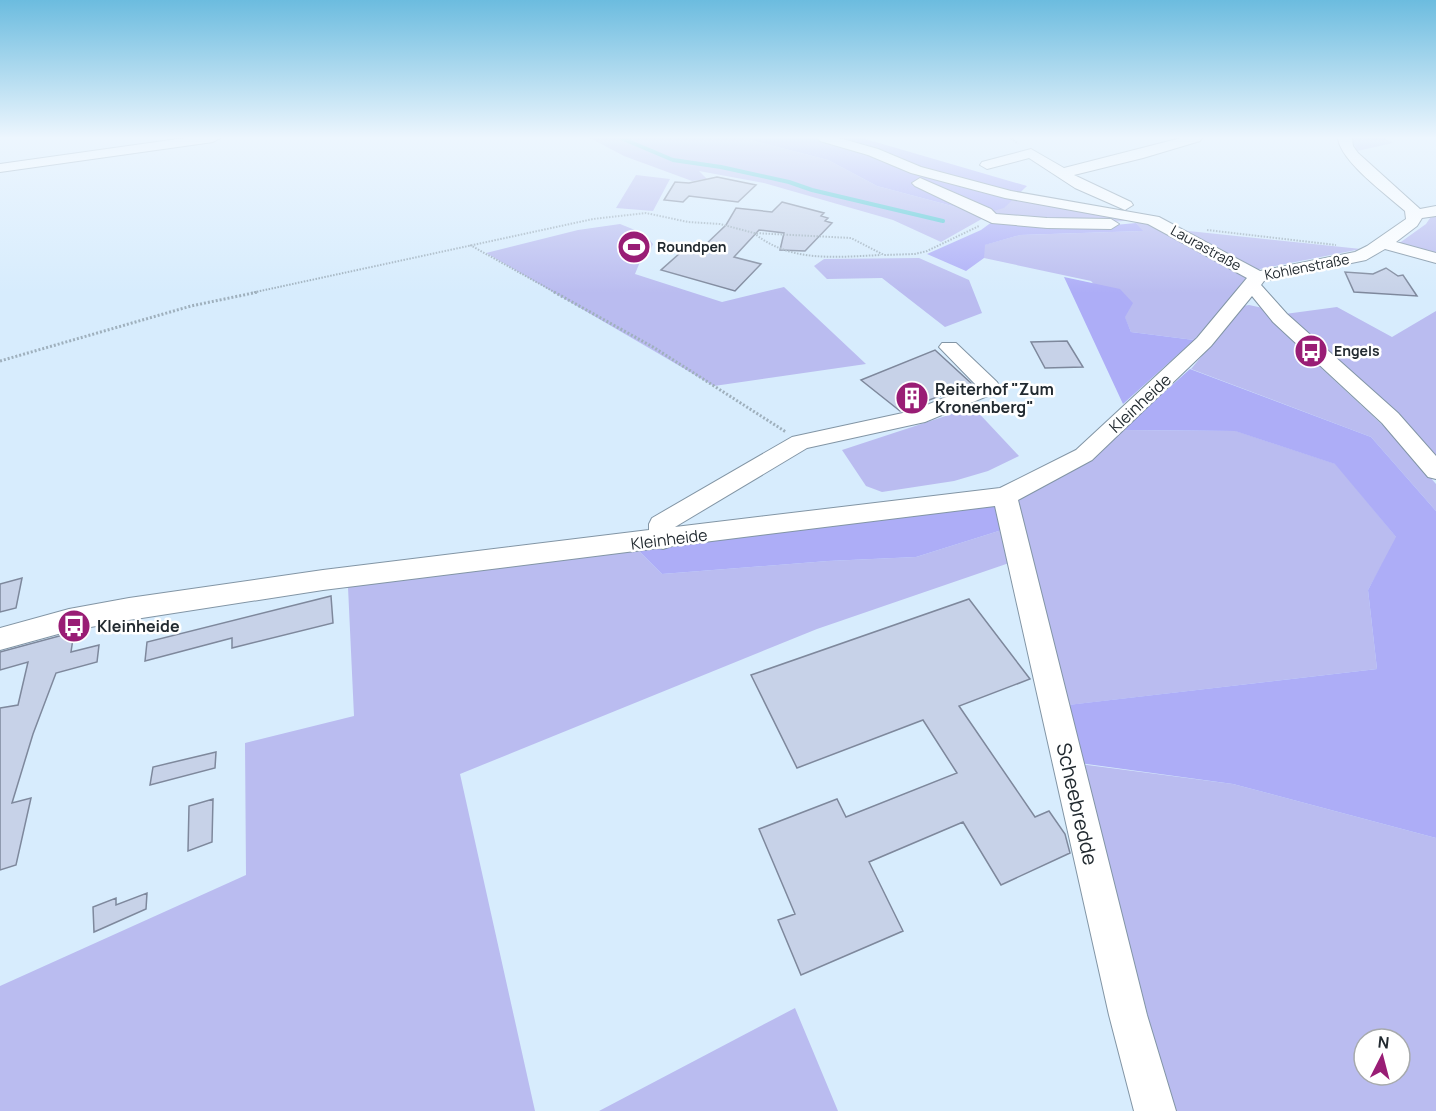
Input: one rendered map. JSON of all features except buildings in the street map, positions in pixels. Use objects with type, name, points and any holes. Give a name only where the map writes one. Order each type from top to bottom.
[{"type":"street","points":[[933,190],[980,209],[992,218],[1083,224],[1161,223]]},
{"type":"street","name":"Laurastraße","points":[[991,190],[1161,223]]},
{"type":"street","name":"Laurastraße","points":[[1090,190],[1161,223],[1255,280]]},
{"type":"street","points":[[1391,190],[1415,214],[1436,211]]},
{"type":"street","name":"Kohlenstraße","points":[[1415,214],[1412,223],[1377,246],[1351,258],[1255,280],[1286,324],[1390,418],[1434,466]]},
{"type":"street","points":[[1377,246],[1436,258]]},
{"type":"street","name":"Kleinheide","points":[[0,639],[69,620],[129,609],[323,580],[663,540],[1005,496],[1084,455],[1204,342],[1255,280]]},
{"type":"street","points":[[663,540],[661,524],[801,442],[917,417],[990,387],[949,347]]},
{"type":"street","name":"Scheebredde","points":[[1005,496],[1128,1015],[1155,1111]]},
{"type":"path","points":[[0,361],[191,306],[593,219],[646,213],[688,222],[720,224],[754,233],[851,238],[884,255]]},
{"type":"path","points":[[754,233],[765,245],[791,254],[825,256],[915,254],[927,251],[987,223],[992,218]]},
{"type":"path","points":[[1161,223],[1377,246]]},
{"type":"path","points":[[469,244],[653,346],[801,442]]},
{"type":"shaded area","points":[[627,190],[664,190],[653,211],[616,208]]},
{"type":"shaded area","points":[[788,190],[891,190],[982,214],[1015,198],[1143,219],[1102,223],[987,216],[941,242],[893,220]]},
{"type":"shaded area","points":[[891,190],[1023,190],[1004,208],[982,214]]},
{"type":"shaded area","points":[[1436,216],[1436,257],[1398,244],[1426,224],[1430,218]]},
{"type":"shaded area","points":[[996,219],[1104,226],[1136,223],[1143,231],[1020,235],[985,245],[984,258],[966,271],[927,254],[981,230]]},
{"type":"shaded area","points":[[1151,222],[1248,278],[1194,340],[1131,332],[1125,318],[1091,281],[984,258],[984,245],[1020,235],[1142,231],[1136,223]]},
{"type":"shaded area","points":[[620,224],[645,234],[634,237],[649,239],[653,244],[651,249],[644,252],[635,274],[722,302],[784,287],[866,364],[714,386],[486,253],[578,230]]},
{"type":"shaded area","points":[[1179,230],[1361,249],[1255,270]]},
{"type":"shaded area","points":[[919,258],[969,280],[982,313],[945,327],[882,278],[827,279],[814,266],[824,259]]},
{"type":"shaded area","points":[[1064,277],[1120,289],[1133,303],[1125,317],[1131,332],[1194,340],[1123,404]]},
{"type":"shaded area","points":[[1243,306],[1263,308],[1318,365],[1390,432],[1436,484],[1436,511],[1371,437],[1191,369]]},
{"type":"shaded area","points":[[1337,307],[1392,337],[1436,311],[1436,460],[1285,314]]},
{"type":"shaded area","points":[[1190,369],[1371,437],[1436,511],[1436,838],[1233,784],[1072,762],[1059,706],[1377,669],[1368,590],[1396,537],[1335,464],[1235,431],[1122,430]]},
{"type":"shaded area","points":[[973,407],[1019,456],[988,471],[954,481],[882,492],[866,486],[842,450]]},
{"type":"shaded area","points":[[1121,430],[1236,431],[1336,464],[1397,538],[1368,590],[1377,669],[1060,706],[1010,498]]},
{"type":"shaded area","points":[[998,503],[1005,529],[916,557],[828,561],[662,574],[639,551]]},
{"type":"shaded area","points":[[1005,529],[1012,562],[817,629],[460,774],[535,1111],[0,1111],[0,986],[246,875],[245,743],[354,716],[348,587],[639,551],[662,574],[828,561],[916,557]]},
{"type":"shaded area","points":[[1072,763],[1233,784],[1436,838],[1436,1111],[1161,1111]]},
{"type":"shaded area","points":[[795,1008],[838,1111],[599,1111]]},
{"type":"waterway","points":[[812,190],[943,221]]},
{"type":"place","name":"Roundpen","points":[[634,247]]},
{"type":"place","name":"Engels","points":[[1311,351]]},
{"type":"place","name":"Reiterhof \"Zum Kronenberg\"","points":[[912,398]]},
{"type":"place","name":"Kleinheide","points":[[74,626]]}]
